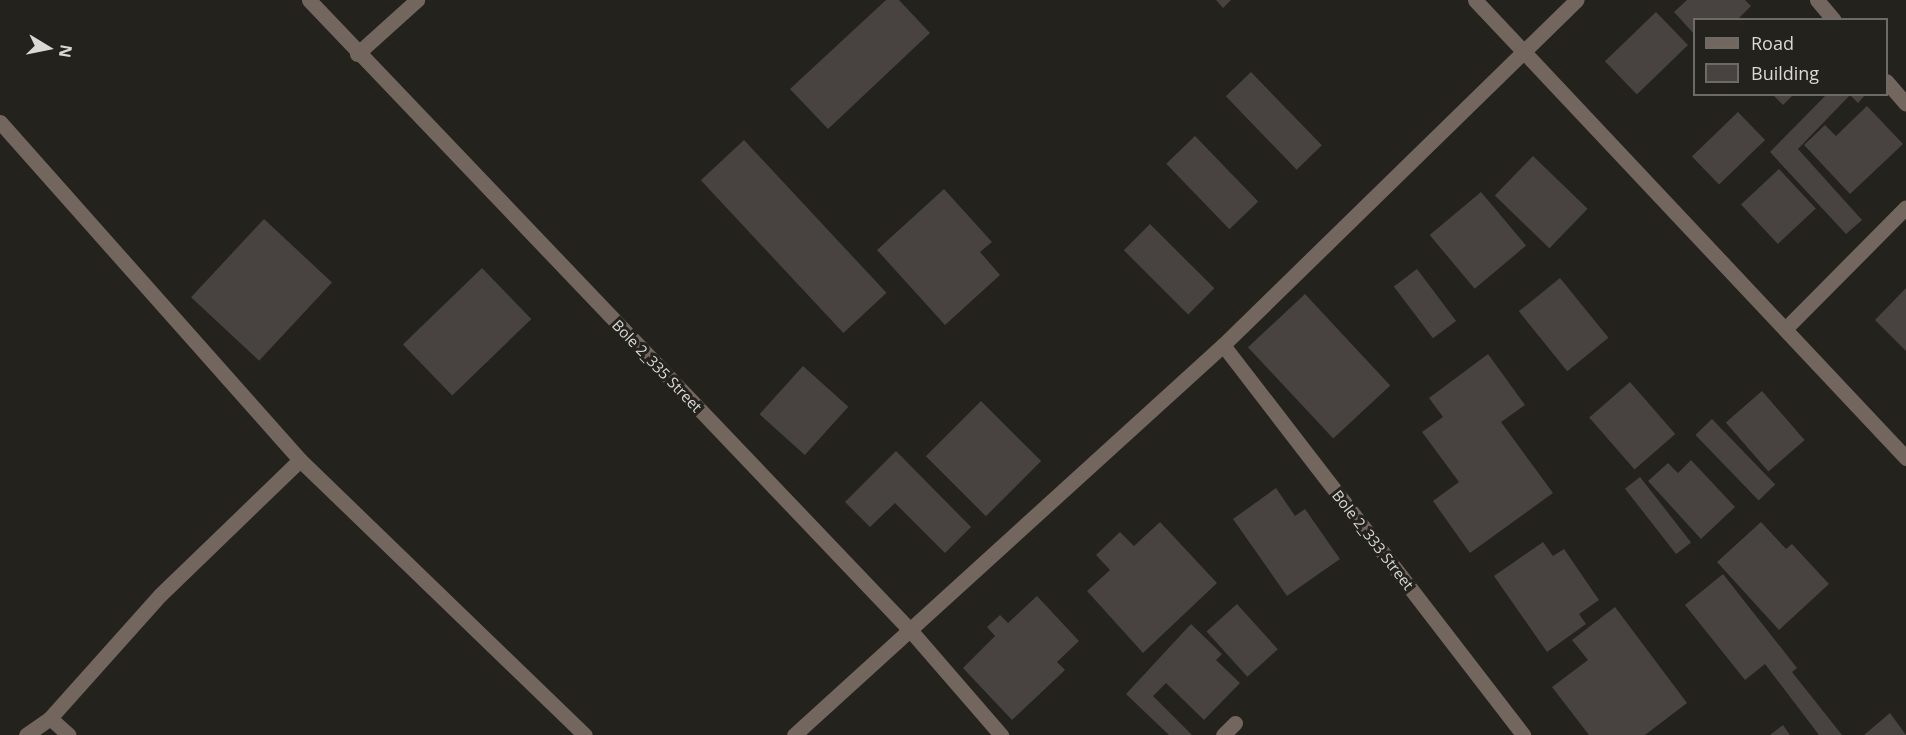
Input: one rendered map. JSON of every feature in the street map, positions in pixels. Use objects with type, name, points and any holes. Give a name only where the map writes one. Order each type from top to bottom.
[{"type":"street","name":"Bole 2_335 Street","points":[[309,0],[357,54],[911,631],[1001,735]]},
{"type":"street","points":[[357,54],[417,0]]},
{"type":"street","points":[[1475,0],[1906,458]]},
{"type":"street","points":[[794,735],[1223,345],[1522,49],[1576,0]]},
{"type":"street","points":[[1817,0],[1831,18]]},
{"type":"street","points":[[1888,82],[1906,104]]},
{"type":"street","points":[[0,122],[300,460],[585,735]]},
{"type":"street","points":[[1786,328],[1906,207]]},
{"type":"street","name":"Bole 2_333 Street","points":[[1223,345],[1523,735]]},
{"type":"street","points":[[26,735],[50,718],[160,595],[300,460]]},
{"type":"street","points":[[50,718],[69,735]]},
{"type":"street","points":[[1223,735],[1235,723]]},
{"type":"building","points":[[886,0],[899,0],[930,33],[828,129],[790,89]]},
{"type":"building","points":[[1216,0],[1231,0],[1223,8]]},
{"type":"building","points":[[1687,0],[1745,0],[1751,6],[1739,18],[1693,18],[1693,33],[1674,12]]},
{"type":"building","points":[[1656,12],[1688,45],[1637,94],[1605,61]]},
{"type":"building","points":[[1251,72],[1322,145],[1297,170],[1226,96]]},
{"type":"building","points":[[1774,96],[1792,96],[1783,105]]},
{"type":"building","points":[[1825,96],[1849,96],[1798,149],[1862,220],[1846,234],[1770,152]]},
{"type":"building","points":[[1851,96],[1864,96],[1858,103]]},
{"type":"building","points":[[1867,106],[1903,144],[1850,194],[1804,145],[1825,125],[1836,136]]},
{"type":"building","points":[[1738,112],[1765,140],[1719,185],[1692,156]]},
{"type":"building","points":[[1195,136],[1258,201],[1229,229],[1166,164]]},
{"type":"building","points":[[744,140],[887,293],[843,333],[701,180]]},
{"type":"building","points":[[1533,156],[1588,209],[1549,248],[1495,196]]},
{"type":"building","points":[[1779,169],[1816,208],[1778,244],[1741,204]]},
{"type":"building","points":[[944,189],[992,242],[980,252],[1000,275],[945,325],[877,250]]},
{"type":"building","points":[[1481,192],[1526,246],[1475,289],[1430,235]]},
{"type":"building","points":[[264,219],[332,282],[259,361],[191,297]]},
{"type":"building","points":[[1150,224],[1214,288],[1188,315],[1124,250]]},
{"type":"building","points":[[482,268],[531,319],[452,395],[403,344]]},
{"type":"building","points":[[1417,269],[1456,321],[1433,338],[1394,286]]},
{"type":"building","points":[[1560,278],[1608,338],[1567,371],[1519,311]]},
{"type":"building","points":[[1906,288],[1906,351],[1875,320]]},
{"type":"building","points":[[1305,294],[1390,385],[1333,439],[1248,347]]},
{"type":"building","points":[[1488,354],[1525,405],[1501,422],[1553,493],[1470,553],[1433,501],[1459,482],[1422,432],[1443,417],[1429,398]]},
{"type":"building","points":[[803,366],[848,407],[805,455],[760,414]]},
{"type":"building","points":[[1630,382],[1675,434],[1635,470],[1589,417]]},
{"type":"building","points":[[1762,391],[1805,440],[1768,472],[1726,422]]},
{"type":"building","points":[[981,401],[1041,461],[986,516],[926,456]]},
{"type":"building","points":[[1712,419],[1775,484],[1759,500],[1695,435]]},
{"type":"building","points":[[896,451],[971,527],[945,553],[895,503],[870,527],[845,502]]},
{"type":"building","points":[[1691,460],[1735,507],[1701,539],[1648,481],[1668,463],[1678,473]]},
{"type":"building","points":[[1640,477],[1691,542],[1676,554],[1625,489]]},
{"type":"building","points":[[1276,488],[1295,516],[1305,509],[1340,559],[1287,596],[1233,519]]},
{"type":"building","points":[[1160,522],[1217,583],[1143,653],[1087,591],[1110,570],[1096,555],[1120,532],[1134,546]]},
{"type":"building","points":[[1761,522],[1786,549],[1792,544],[1829,584],[1779,630],[1717,562]]},
{"type":"building","points":[[1543,542],[1553,556],[1564,549],[1599,600],[1579,614],[1586,624],[1547,652],[1494,576]]},
{"type":"building","points":[[1723,574],[1797,668],[1792,672],[1842,735],[1819,735],[1765,664],[1745,680],[1685,605]]},
{"type":"building","points":[[1037,596],[1079,641],[1057,662],[1065,670],[1012,720],[963,668],[995,636],[987,627],[1000,615],[1008,623]]},
{"type":"building","points":[[1237,604],[1278,649],[1247,677],[1207,631]]},
{"type":"building","points":[[1615,607],[1687,703],[1645,735],[1589,735],[1552,687],[1588,660],[1572,640]]},
{"type":"building","points":[[1191,624],[1222,654],[1216,660],[1240,683],[1204,720],[1166,683],[1153,696],[1192,735],[1169,735],[1126,694]]},
{"type":"building","points":[[1890,713],[1906,735],[1864,735]]},
{"type":"building","points":[[1783,725],[1790,735],[1770,735]]}]
